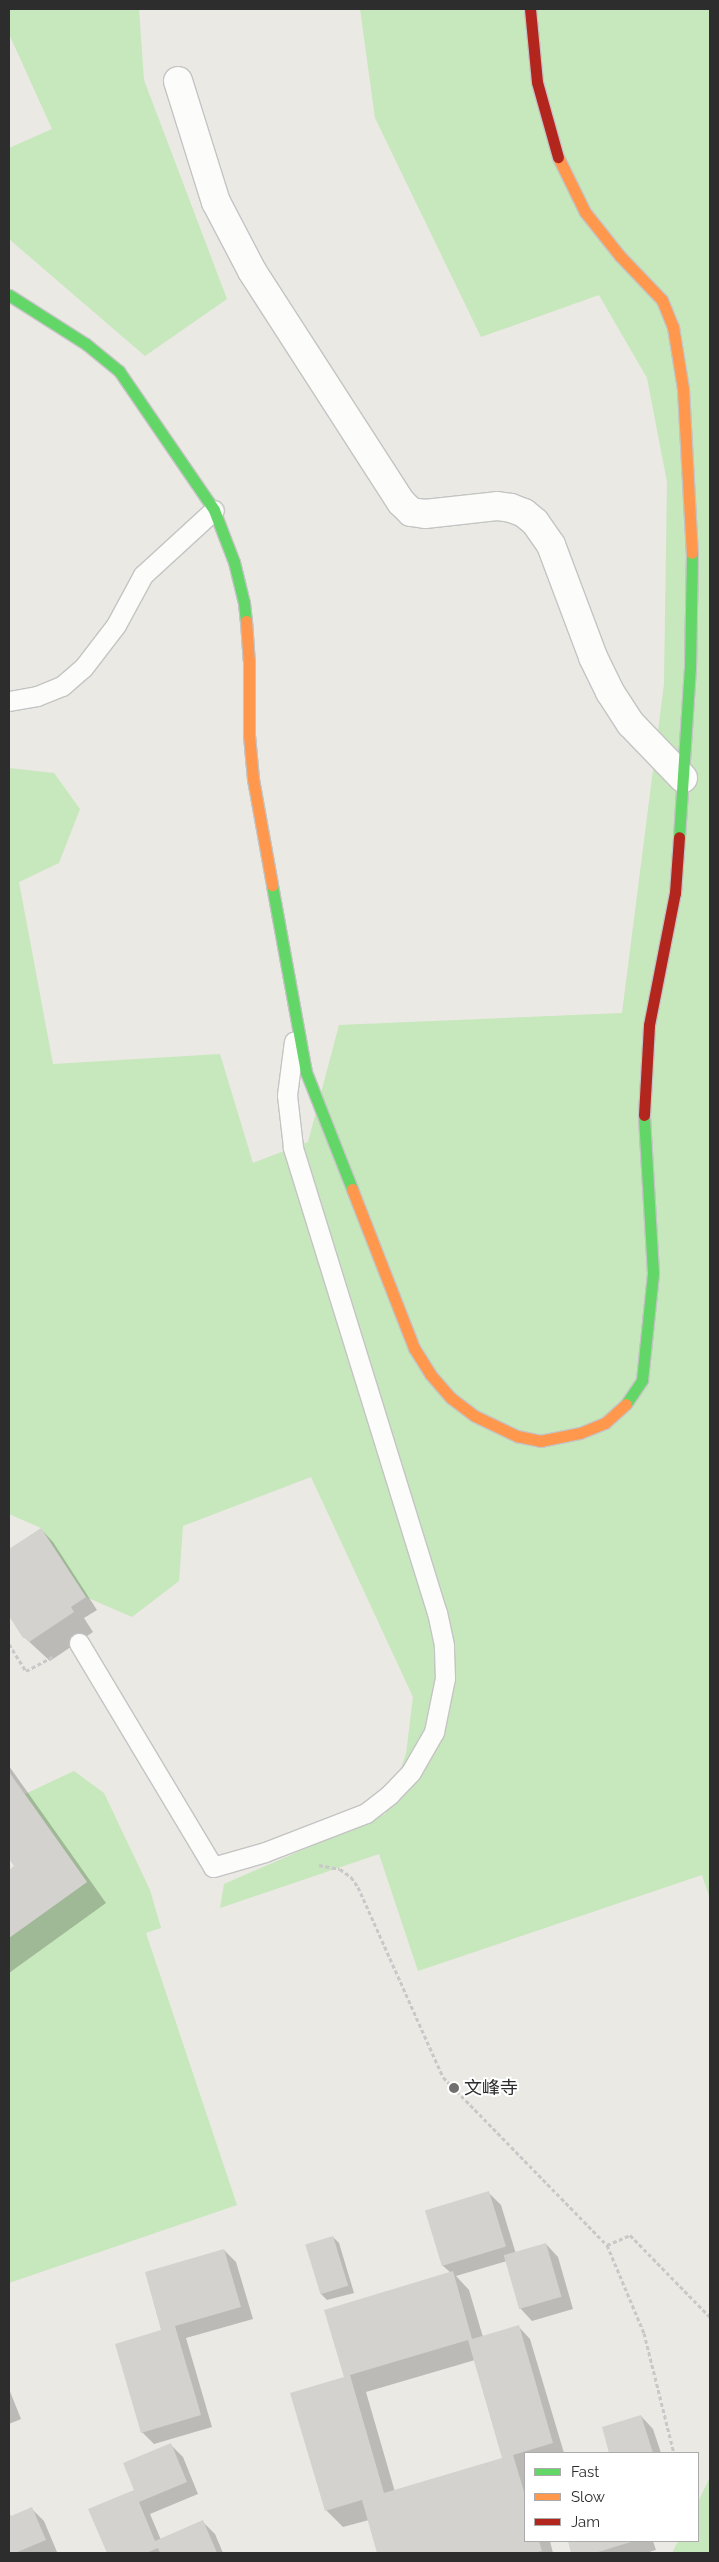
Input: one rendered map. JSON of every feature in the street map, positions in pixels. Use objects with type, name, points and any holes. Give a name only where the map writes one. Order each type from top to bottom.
[{"type":"street","points":[[9,295],[86,344],[119,372],[214,510],[234,562],[244,604],[249,660],[249,735],[253,780],[306,1072],[414,1348],[430,1374],[450,1398],[475,1416],[517,1436],[540,1441],[580,1433],[605,1422],[626,1404],[642,1380],[653,1273],[643,1134],[645,1077],[649,1025],[675,894],[690,668],[692,558],[683,389],[674,327],[662,300],[620,256],[585,212],[560,164],[537,82],[530,9]]},
{"type":"street","points":[[178,81],[216,202],[252,272],[400,502],[411,512],[425,514],[497,506],[511,508],[524,512],[536,522],[551,545],[593,657],[610,692],[631,724],[683,778]]},
{"type":"lane","points":[[9,701],[37,696],[62,686],[84,668],[116,625],[143,575],[214,510]]},
{"type":"lane","points":[[79,1643],[213,1867],[265,1852],[366,1813],[390,1794],[411,1772],[434,1732],[445,1678],[444,1645],[437,1613],[293,1147],[287,1095],[296,1020]]},
{"type":"path","points":[[9,1644],[26,1671],[79,1643]]},
{"type":"path","points":[[265,1852],[289,1861],[340,1869],[350,1877],[370,1910],[443,2077],[606,2245],[644,2333],[674,2452]]},
{"type":"path","points":[[606,2245],[630,2235],[710,2317]]},
{"type":"green space","points":[[9,9],[139,9],[144,80],[227,299],[145,356],[9,239],[9,148],[52,129],[9,34]]},
{"type":"green space","points":[[360,9],[710,9],[710,1899],[702,1875],[418,1971],[379,1854],[220,1908],[224,1884],[385,1814],[406,1754],[413,1697],[311,1477],[183,1526],[179,1581],[132,1617],[86,1597],[41,1528],[9,1514],[9,768],[54,773],[80,809],[59,863],[19,882],[53,1064],[220,1054],[253,1163],[308,1142],[339,1025],[622,1013],[664,684],[667,482],[647,378],[599,295],[481,337],[375,118]]},
{"type":"green space","points":[[74,1771],[104,1793],[150,1890],[161,1928],[146,1933],[237,2205],[9,2283],[9,1938],[87,1882],[25,1794]]},
{"type":"green space","points":[[710,2477],[710,2553],[672,2553],[678,2542],[699,2542],[699,2500]]},
{"type":"building","points":[[41,1528],[86,1597],[71,1607],[74,1612],[29,1642],[25,1637],[23,1638],[9,1616],[9,1549]]},
{"type":"building","points":[[9,1772],[87,1882],[9,1938],[9,1870],[14,1866],[9,1859]]},
{"type":"building","points":[[489,2191],[506,2246],[442,2266],[425,2211]]},
{"type":"building","points":[[333,2236],[348,2286],[320,2294],[305,2244]]},
{"type":"building","points":[[546,2243],[561,2297],[519,2309],[504,2255]]},
{"type":"building","points":[[224,2249],[241,2307],[175,2326],[201,2415],[141,2433],[115,2344],[161,2330],[145,2272]]},
{"type":"building","points":[[453,2271],[472,2339],[519,2325],[553,2443],[513,2455],[524,2492],[524,2542],[539,2542],[542,2551],[534,2553],[377,2553],[362,2500],[325,2511],[290,2393],[344,2377],[324,2310]],"holes":[[[468,2340],[502,2458],[384,2493],[350,2375]]]},
{"type":"building","points":[[641,2415],[653,2452],[609,2452],[602,2427]]},
{"type":"building","points":[[171,2443],[187,2482],[139,2502],[155,2541],[203,2520],[217,2553],[160,2553],[158,2548],[146,2553],[107,2553],[88,2509],[134,2490],[123,2463]]},
{"type":"building","points":[[32,2507],[46,2540],[15,2553],[9,2553],[9,2517]]},
{"type":"building","points":[[568,2542],[631,2542],[595,2553],[571,2553]]},
{"type":"traffic: fast","points":[[9,295],[86,344],[119,371],[214,510],[234,562],[244,603],[246,621]]},
{"type":"traffic: fast","points":[[679,837],[690,668],[692,553]]},
{"type":"traffic: fast","points":[[272,885],[306,1072],[352,1189]]},
{"type":"traffic: fast","points":[[626,1404],[642,1380],[653,1273],[644,1115]]},
{"type":"traffic: slow","points":[[558,157],[585,212],[620,256],[662,300],[673,327],[683,389],[692,553]]},
{"type":"traffic: slow","points":[[246,621],[249,660],[249,735],[253,779],[272,885]]},
{"type":"traffic: slow","points":[[352,1189],[414,1348],[430,1374],[451,1398],[475,1416],[517,1436],[540,1441],[580,1433],[605,1423],[626,1404]]},
{"type":"traffic: jam","points":[[530,9],[537,82],[558,157]]},
{"type":"traffic: jam","points":[[644,1115],[649,1025],[675,893],[679,837]]},
{"type":"place","name":"文峰寺","points":[[454,2088]]}]
